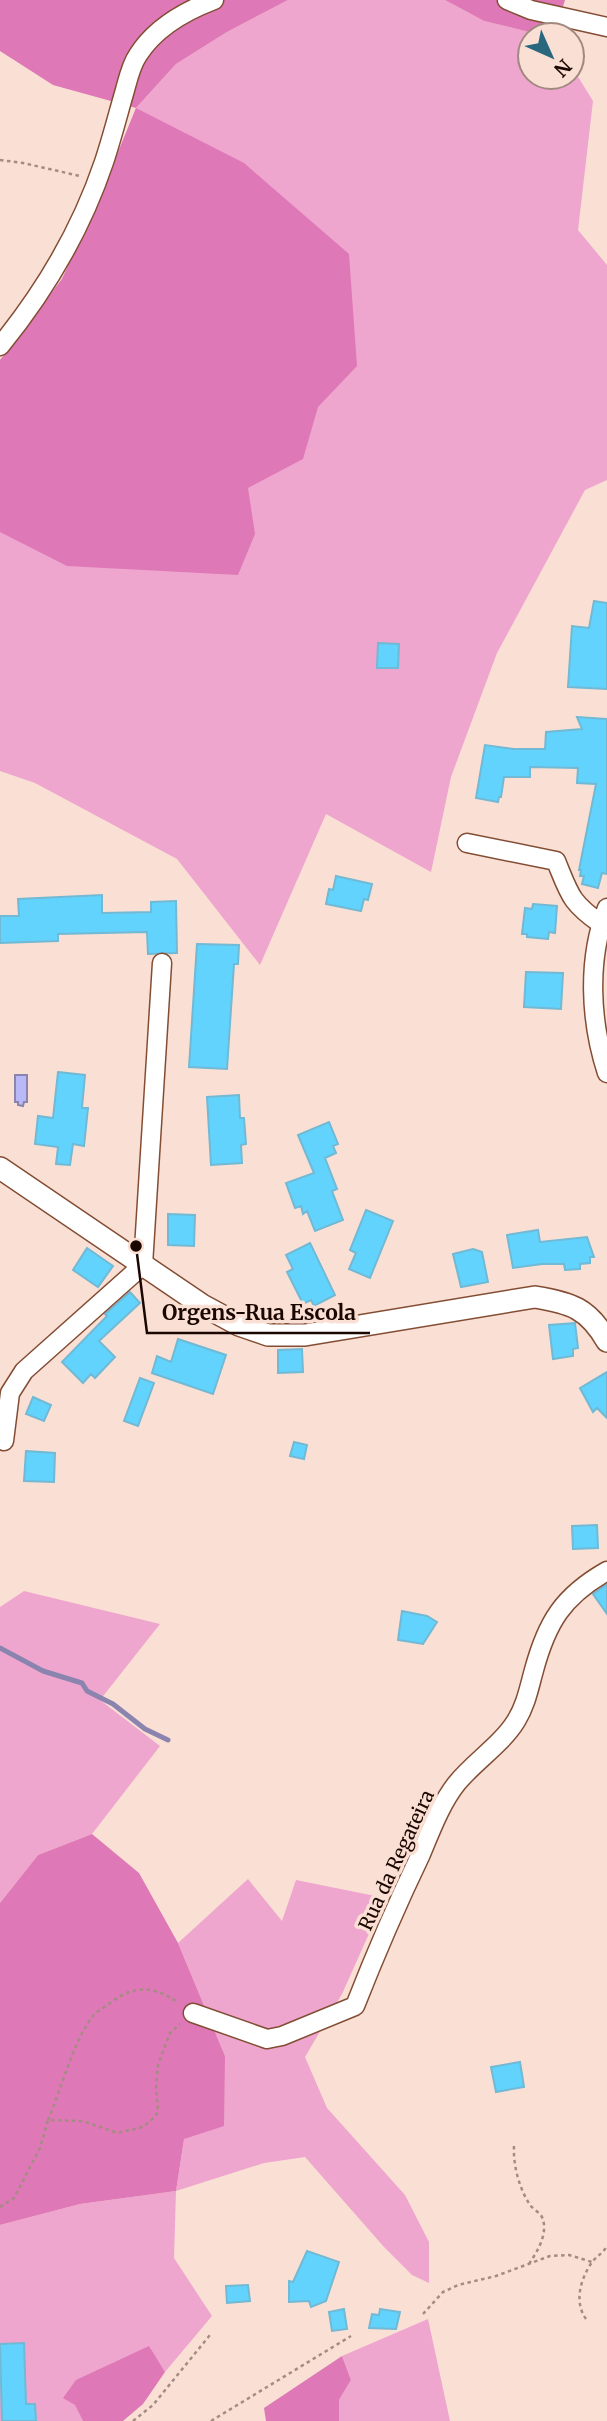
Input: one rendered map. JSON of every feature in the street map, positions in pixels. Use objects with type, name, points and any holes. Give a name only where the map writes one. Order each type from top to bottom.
[{"type":"street","points":[[0,346],[37,299],[64,254],[97,181],[130,72],[138,55],[160,31],[180,15],[214,0]]},
{"type":"street","points":[[507,0],[531,10],[607,27]]},
{"type":"street","points":[[467,843],[556,861],[570,896],[579,908],[604,916],[595,953],[594,1008],[598,1045],[607,1073]]},
{"type":"street","points":[[4,1441],[10,1393],[24,1371],[143,1265],[162,962]]},
{"type":"street","points":[[0,1168],[202,1305],[239,1325],[268,1335],[305,1335],[535,1297],[567,1302],[586,1313],[607,1341]]},
{"type":"street","name":"Rua da Regateira","points":[[192,2013],[267,2039],[282,2036],[355,2006],[383,1935],[442,1807],[457,1783],[516,1722],[525,1703],[550,1622],[567,1599],[585,1583],[607,1571]]},
{"type":"path","points":[[0,160],[97,181]]},
{"type":"path","points":[[0,2207],[13,2198],[40,2148],[48,2120],[70,2060],[93,2015],[122,1994],[141,1989],[158,1990],[192,2013],[170,2033],[158,2065],[158,2111],[143,2127],[117,2133],[83,2121],[48,2120]]},
{"type":"path","points":[[514,2146],[513,2159],[523,2191],[531,2206],[542,2217],[543,2234],[538,2250],[528,2264]]},
{"type":"path","points":[[586,2319],[578,2308],[580,2289],[592,2262],[607,2246]]},
{"type":"path","points":[[423,2314],[443,2292],[496,2277],[550,2256],[583,2258],[592,2262]]},
{"type":"path","points":[[133,2421],[153,2405],[211,2334]]},
{"type":"path","points":[[211,2421],[351,2336]]},
{"type":"shaded area","points":[[0,0],[288,0],[227,32],[176,64],[136,108],[53,85],[0,51]]},
{"type":"shaded area","points":[[288,0],[445,0],[484,21],[516,29],[516,91],[586,90],[593,101],[578,230],[607,265],[607,480],[585,490],[497,653],[451,777],[431,872],[326,814],[260,965],[177,859],[35,783],[0,771],[0,360],[62,279],[136,108],[176,64],[227,32]]},
{"type":"shaded area","points":[[445,0],[565,0],[558,21],[516,21],[516,29],[484,21]]},
{"type":"shaded area","points":[[136,108],[244,163],[349,254],[357,366],[318,407],[303,459],[248,488],[255,534],[238,575],[67,566],[0,532],[0,360],[62,279]]},
{"type":"shaded area","points":[[24,1591],[160,1624],[100,1700],[160,1746],[92,1834],[38,1855],[0,1903],[0,1607]]},
{"type":"shaded area","points":[[92,1834],[139,1873],[178,1943],[225,2056],[224,2126],[184,2139],[176,2191],[80,2204],[0,2225],[0,1903],[38,1855]]},
{"type":"shaded area","points":[[248,1879],[282,1921],[296,1880],[385,1898],[342,1994],[305,2057],[327,2108],[405,2195],[429,2242],[429,2283],[412,2275],[384,2247],[305,2157],[264,2163],[176,2191],[184,2139],[225,2056],[178,1943]]},
{"type":"shaded area","points":[[176,2191],[174,2258],[212,2316],[165,2372],[148,2347],[75,2404],[83,2421],[0,2421],[0,2225],[80,2204]]},
{"type":"shaded area","points":[[428,2319],[450,2421],[339,2421],[339,2400],[351,2380],[342,2356]]},
{"type":"shaded area","points":[[149,2346],[165,2372],[143,2404],[123,2421],[83,2421],[75,2405],[63,2398],[76,2380]]},
{"type":"shaded area","points":[[342,2356],[351,2380],[339,2400],[339,2421],[266,2421],[264,2408]]},
{"type":"water","points":[[15,1075],[27,1075],[27,1102],[24,1102],[23,1106],[15,1102]]},
{"type":"building","points":[[594,601],[607,603],[607,689],[568,687],[572,626],[589,628]]},
{"type":"building","points":[[378,643],[399,644],[398,668],[377,668]]},
{"type":"building","points":[[577,717],[607,719],[607,874],[602,873],[598,888],[582,884],[584,876],[580,876],[579,870],[596,784],[577,783],[578,768],[530,767],[530,777],[504,777],[498,802],[476,798],[485,745],[545,749],[546,732],[582,729]]},
{"type":"building","points":[[336,876],[372,884],[368,900],[364,899],[361,911],[326,904],[329,889],[333,890]]},
{"type":"building","points":[[102,895],[102,913],[151,912],[151,902],[176,901],[177,953],[148,954],[147,932],[58,934],[58,941],[0,943],[0,916],[19,916],[18,899]]},
{"type":"building","points":[[533,904],[557,906],[555,933],[549,932],[548,939],[522,934],[525,908],[532,909]]},
{"type":"building","points":[[197,944],[239,945],[238,964],[234,964],[227,1069],[189,1067]]},
{"type":"building","points":[[526,972],[563,973],[561,1009],[524,1007]]},
{"type":"building","points":[[58,1072],[85,1075],[82,1108],[88,1108],[84,1146],[73,1144],[70,1165],[56,1164],[58,1147],[35,1144],[38,1116],[53,1118]]},
{"type":"building","points":[[239,1095],[240,1118],[244,1118],[246,1144],[241,1145],[242,1163],[211,1165],[207,1097]]},
{"type":"building","points":[[329,1122],[338,1144],[333,1146],[336,1153],[325,1158],[337,1189],[332,1191],[343,1220],[315,1231],[307,1211],[303,1214],[301,1206],[295,1208],[286,1183],[314,1173],[298,1135]]},
{"type":"building","points":[[366,1210],[393,1221],[370,1278],[349,1269],[356,1253],[350,1250]]},
{"type":"building","points":[[168,1214],[195,1215],[194,1246],[168,1245]]},
{"type":"building","points":[[538,1230],[540,1242],[587,1237],[594,1257],[590,1257],[590,1263],[580,1264],[580,1269],[565,1270],[564,1264],[513,1268],[507,1235]]},
{"type":"building","points":[[310,1243],[335,1295],[314,1306],[311,1300],[303,1304],[287,1272],[293,1269],[286,1255]]},
{"type":"building","points":[[87,1248],[113,1266],[98,1287],[73,1270]]},
{"type":"building","points":[[473,1249],[482,1252],[488,1282],[461,1287],[453,1254]]},
{"type":"building","points":[[130,1292],[140,1303],[99,1341],[115,1357],[95,1378],[91,1374],[83,1383],[62,1362],[107,1316],[105,1314]]},
{"type":"building","points":[[575,1323],[578,1348],[573,1349],[573,1356],[553,1359],[549,1325]]},
{"type":"building","points":[[178,1339],[226,1355],[213,1394],[152,1373],[157,1356],[171,1362]]},
{"type":"building","points":[[302,1349],[303,1372],[278,1373],[278,1350]]},
{"type":"building","points":[[607,1372],[607,1418],[597,1408],[593,1412],[580,1388]]},
{"type":"building","points":[[140,1378],[154,1383],[138,1426],[124,1421]]},
{"type":"building","points":[[33,1397],[51,1405],[44,1421],[26,1414]]},
{"type":"building","points":[[294,1442],[307,1445],[304,1459],[290,1456]]},
{"type":"building","points":[[26,1451],[55,1453],[54,1482],[24,1481]]},
{"type":"building","points":[[597,1525],[598,1548],[573,1549],[572,1526]]},
{"type":"building","points":[[607,1584],[607,1614],[593,1594]]},
{"type":"building","points":[[402,1611],[427,1616],[437,1622],[423,1644],[398,1640]]},
{"type":"building","points":[[520,2062],[524,2087],[496,2092],[491,2067]]},
{"type":"building","points":[[307,2251],[339,2262],[326,2301],[311,2307],[309,2301],[289,2302],[289,2281],[293,2282]]},
{"type":"building","points":[[248,2285],[250,2301],[227,2303],[226,2286]]},
{"type":"building","points":[[344,2309],[347,2329],[332,2331],[329,2312]]},
{"type":"building","points":[[380,2309],[400,2312],[396,2329],[369,2328],[372,2314],[379,2315]]},
{"type":"building","points":[[24,2343],[26,2404],[35,2404],[36,2421],[2,2421],[0,2344]]},
{"type":"waterway","points":[[0,1648],[43,1671],[82,1683],[87,1691],[113,1704],[145,1729],[168,1740]]},
{"type":"place","name":"Orgens-Rua Escola","points":[[136,1246]]}]
